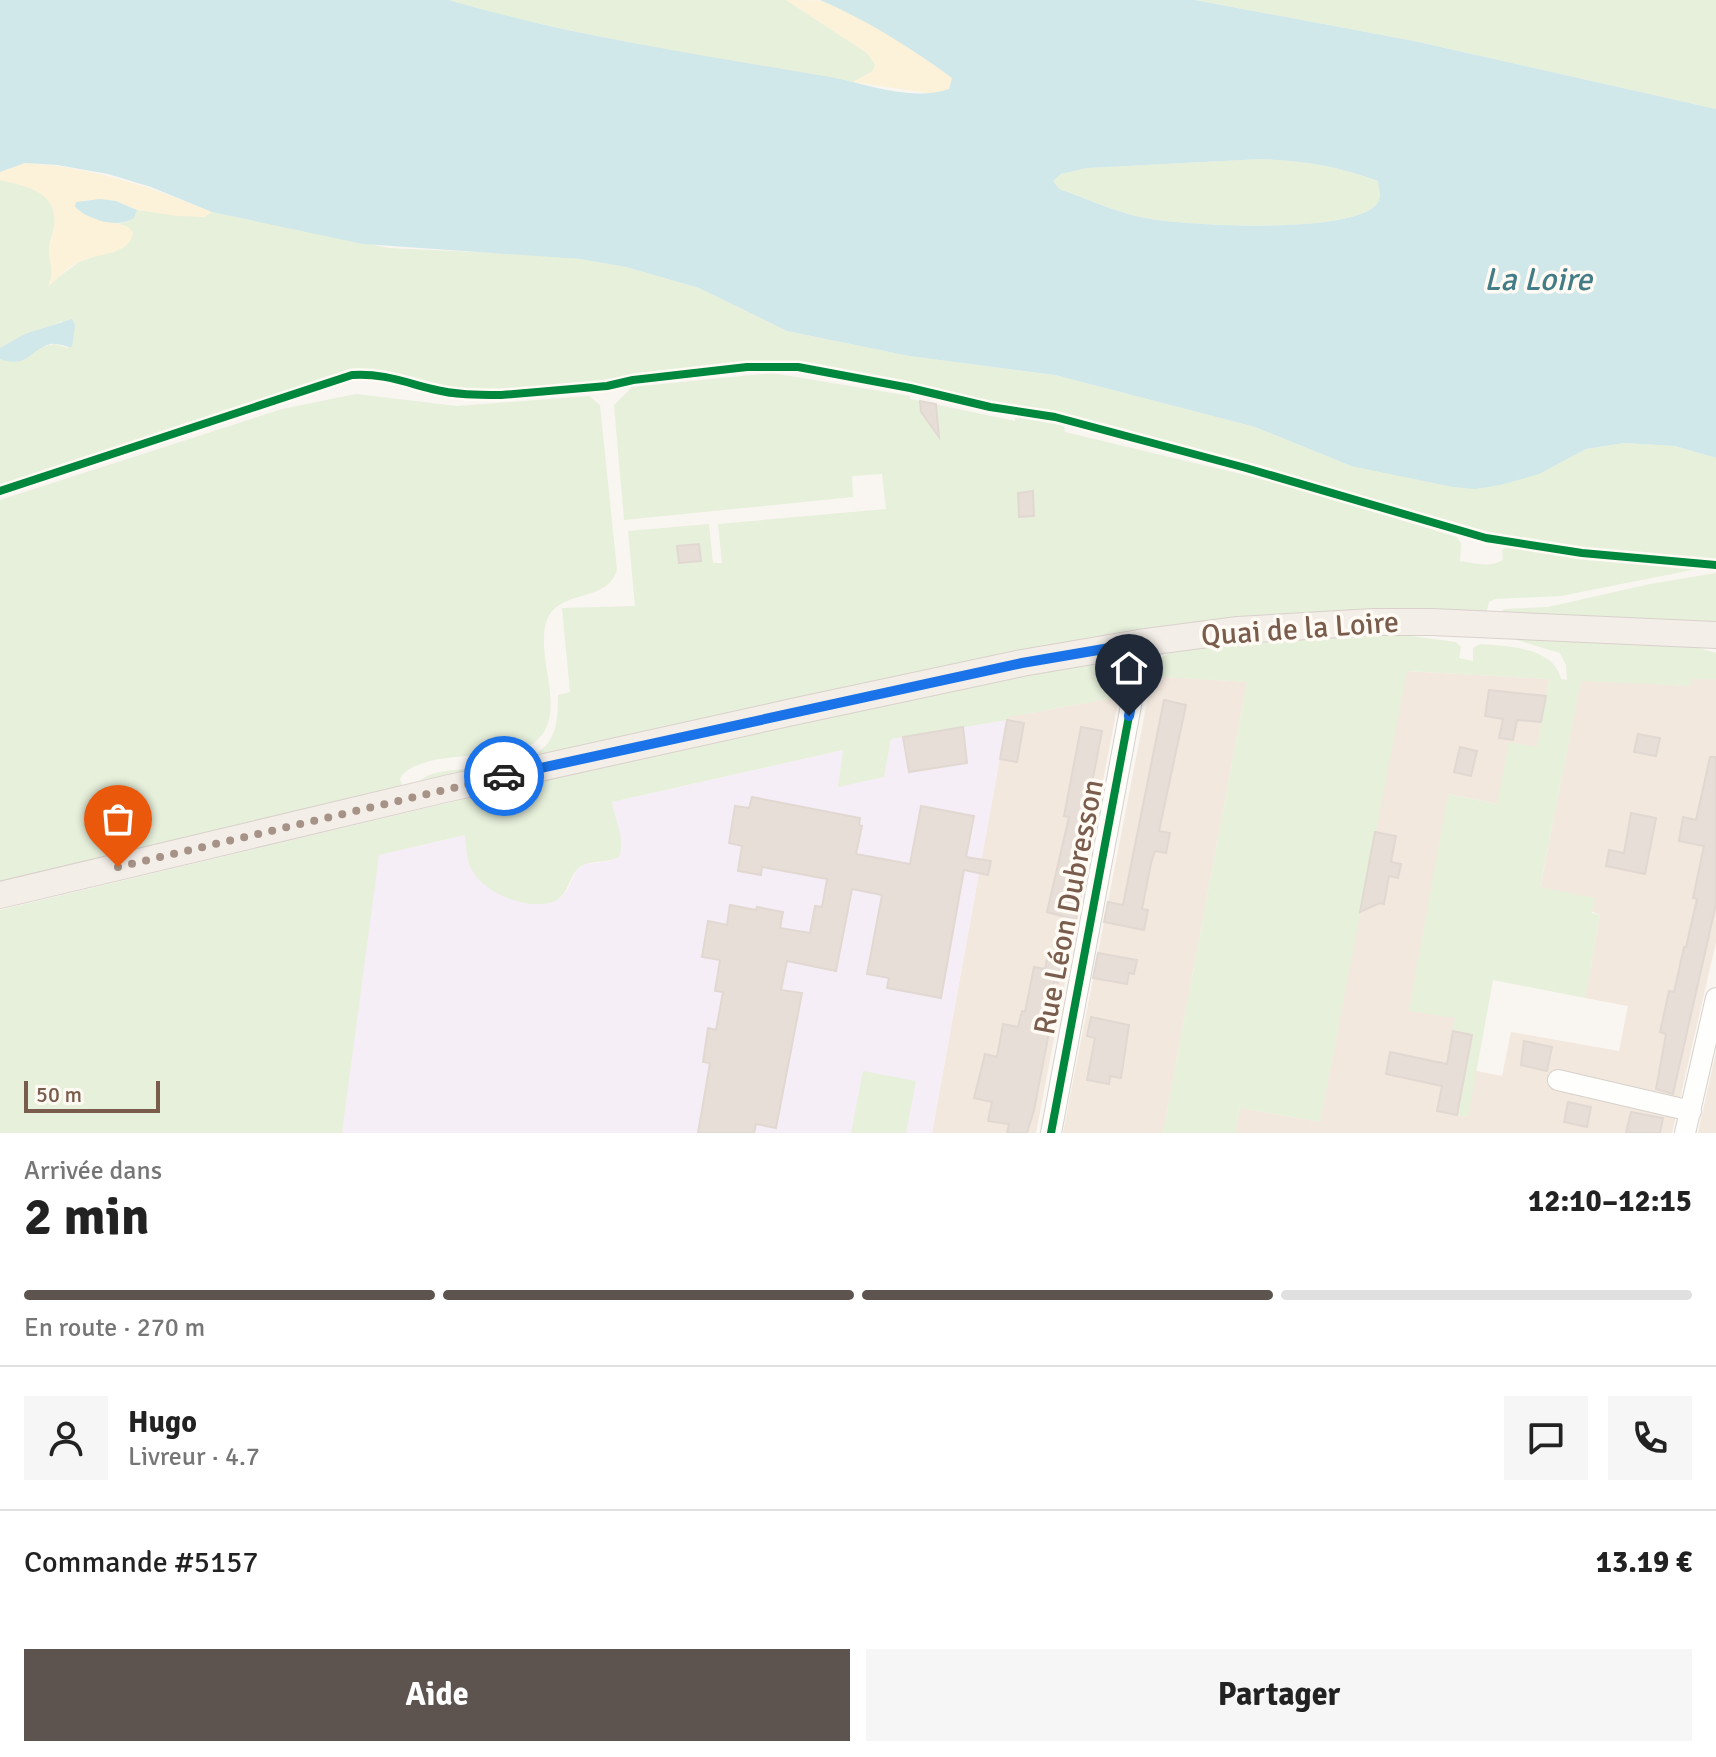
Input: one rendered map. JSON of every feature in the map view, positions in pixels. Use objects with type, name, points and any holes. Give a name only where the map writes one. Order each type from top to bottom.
[{"type":"main road","name":"Quai de la Loire","points":[[0,895],[445,789],[782,714],[1022,663],[1139,643],[1238,630],[1373,622],[1432,622],[1713,637]]},
{"type":"street","name":"Rue Léon Dubresson","points":[[1051,1133],[1140,657],[1139,643]]},
{"type":"street","points":[[1685,1133],[1716,998]]},
{"type":"street","points":[[1558,1080],[1691,1111]]},
{"type":"shaded area","points":[[1406,671],[1549,679],[1537,748],[1497,804],[1449,794],[1409,1011],[1455,1017],[1438,1111],[1467,1117],[1476,1071],[1502,1076],[1511,1032],[1619,1051],[1628,1006],[1585,998],[1600,915],[1540,888],[1581,680],[1690,686],[1692,679],[1716,679],[1716,942],[1672,1133],[1235,1133],[1240,1108],[1320,1122]]},
{"type":"shaded area","points":[[1152,676],[1247,682],[1163,1133],[1063,1133]]},
{"type":"shaded area","points":[[1119,697],[1036,1133],[932,1133],[1007,717]]},
{"type":"shaded area","points":[[1007,720],[932,1133],[342,1133],[378,855],[466,835],[467,857],[487,886],[507,897],[528,903],[559,899],[567,891],[577,870],[585,864],[611,861],[622,850],[612,802],[844,750],[838,786],[884,777],[891,739]]},
{"type":"shaded area","points":[[1716,1052],[1716,1133],[1698,1133],[1713,1065]]},
{"type":"green space","points":[[449,0],[786,0],[867,53],[875,64],[873,71],[853,82],[687,55],[499,15]]},
{"type":"green space","points":[[1195,0],[1716,0],[1716,109],[1414,41]]},
{"type":"green space","points":[[1262,159],[1321,165],[1378,181],[1379,200],[1360,214],[1333,221],[1263,226],[1190,223],[1140,217],[1120,211],[1059,189],[1053,181],[1061,174],[1087,168]]},
{"type":"green space","points":[[0,180],[37,191],[45,196],[54,211],[55,222],[49,247],[52,273],[49,284],[79,262],[96,256],[128,227],[118,224],[129,221],[137,210],[204,217],[212,212],[389,248],[523,254],[626,267],[699,288],[787,331],[909,356],[1055,375],[1255,427],[1351,466],[1538,474],[1586,449],[1624,443],[1675,446],[1716,458],[1716,561],[1597,551],[1480,533],[1045,410],[984,401],[812,365],[756,361],[561,386],[493,391],[455,388],[388,371],[353,370],[0,486],[0,358],[54,344],[68,348],[62,321],[0,348]]},
{"type":"green space","points":[[772,373],[910,396],[910,399],[1015,421],[1015,416],[1064,426],[1065,432],[1282,484],[1457,537],[1461,544],[1460,561],[1493,564],[1503,560],[1502,550],[1508,546],[1707,567],[1561,596],[1495,599],[1489,602],[1486,614],[1379,611],[415,785],[438,772],[518,760],[541,750],[548,743],[556,726],[558,695],[570,692],[562,608],[635,606],[628,531],[709,524],[713,563],[722,563],[718,524],[886,509],[882,474],[852,476],[853,497],[624,520],[614,405],[632,387]]},
{"type":"green space","points":[[356,394],[457,406],[589,396],[600,405],[617,570],[603,588],[560,604],[546,623],[544,640],[550,712],[546,728],[536,742],[517,752],[452,757],[420,764],[400,779],[403,787],[0,886],[0,500],[282,409]]},
{"type":"green space","points":[[1716,573],[1716,622],[1498,615],[1504,609],[1548,607]]},
{"type":"green space","points":[[1403,635],[1456,642],[1461,647],[1459,658],[1473,661],[1473,648],[1480,644],[1528,650],[1549,660],[1557,668],[1561,679],[1567,680],[1566,665],[1560,653],[1513,639],[1685,644],[1716,653],[1716,679],[1692,679],[1690,686],[1581,681],[1540,887],[1595,898],[1592,913],[1600,915],[1585,998],[1493,980],[1468,1117],[1437,1111],[1455,1018],[1409,1011],[1448,794],[1497,804],[1509,742],[1537,747],[1549,679],[1407,671],[1320,1122],[1240,1108],[1235,1133],[1163,1133],[1247,682],[1147,676],[1155,661],[1173,651],[1233,642]]},
{"type":"green space","points":[[1111,660],[1124,670],[1125,696],[891,739],[884,777],[838,787],[843,750],[612,802],[621,837],[619,857],[578,868],[565,892],[557,900],[547,903],[523,903],[510,899],[479,880],[471,868],[465,835],[379,855],[342,1133],[0,1133],[0,910],[664,751],[1011,677]]},
{"type":"green space","points":[[863,1071],[916,1081],[906,1133],[851,1133]]},
{"type":"sand","points":[[786,0],[823,1],[856,15],[952,78],[949,89],[935,94],[853,82],[873,71],[875,64],[867,53]]},
{"type":"sand","points":[[25,163],[74,169],[121,180],[212,212],[204,217],[178,216],[137,210],[116,201],[84,200],[79,211],[128,227],[133,232],[131,240],[120,250],[75,264],[48,287],[51,273],[49,248],[54,226],[51,205],[39,192],[0,180],[0,172]]},
{"type":"water","name":"La Loire","points":[[0,0],[449,0],[591,35],[920,94],[949,89],[952,78],[888,35],[820,0],[1195,0],[1414,41],[1716,109],[1716,458],[1675,446],[1624,443],[1586,449],[1539,474],[1500,485],[1475,489],[1453,487],[1351,466],[1255,427],[1055,375],[909,356],[787,331],[699,288],[626,267],[580,259],[363,244],[212,212],[151,187],[108,174],[25,163],[0,172]],"holes":[[[1262,159],[1335,168],[1378,181],[1379,200],[1360,214],[1333,221],[1263,226],[1190,223],[1140,217],[1120,211],[1059,189],[1053,181],[1061,174],[1087,168]]]},
{"type":"water","points":[[116,201],[137,210],[134,218],[120,223],[103,222],[75,207],[76,202]]},
{"type":"water","points":[[72,319],[75,325],[72,347],[51,344],[17,362],[0,359],[0,348],[25,334]]},
{"type":"building","points":[[920,401],[936,404],[939,437],[921,412]]},
{"type":"building","points":[[1033,491],[1034,516],[1019,517],[1018,493]]},
{"type":"building","points":[[699,544],[701,561],[679,563],[677,546]]},
{"type":"building","points":[[1489,690],[1546,696],[1541,722],[1517,720],[1513,740],[1499,738],[1503,719],[1485,716]]},
{"type":"building","points":[[1164,700],[1186,705],[1159,831],[1170,833],[1166,853],[1155,851],[1151,863],[1142,909],[1148,910],[1144,930],[1104,922],[1108,902],[1123,905]]},
{"type":"building","points":[[1007,720],[1024,723],[1017,762],[1000,759]]},
{"type":"building","points":[[963,727],[967,763],[909,772],[903,737]]},
{"type":"building","points":[[1081,727],[1102,731],[1087,809],[1093,810],[1079,873],[1085,874],[1076,920],[1047,912],[1069,817],[1064,816]]},
{"type":"building","points":[[1638,734],[1660,738],[1656,756],[1634,752]]},
{"type":"building","points":[[1460,747],[1477,751],[1471,776],[1454,772]]},
{"type":"building","points":[[1710,757],[1716,757],[1716,904],[1673,1094],[1656,1089],[1666,1034],[1660,1032],[1669,991],[1674,992],[1686,947],[1697,899],[1693,898],[1704,846],[1679,841],[1683,817],[1696,820]]},
{"type":"building","points":[[752,797],[860,818],[859,825],[862,826],[856,854],[910,864],[921,806],[974,816],[966,857],[991,861],[988,875],[964,870],[941,998],[887,988],[889,978],[867,974],[882,895],[852,889],[836,971],[787,961],[781,990],[802,993],[776,1128],[756,1124],[754,1133],[698,1133],[710,1063],[703,1062],[708,1028],[716,1030],[723,992],[715,991],[720,960],[702,957],[708,921],[727,925],[730,905],[756,910],[757,907],[783,912],[780,928],[810,933],[815,906],[822,907],[827,879],[762,867],[761,875],[738,871],[742,846],[729,843],[735,806],[749,808]]},
{"type":"building","points":[[1631,813],[1656,818],[1645,874],[1606,866],[1609,850],[1624,853]]},
{"type":"building","points":[[1375,832],[1396,836],[1391,862],[1401,864],[1398,878],[1389,876],[1384,904],[1360,912]]},
{"type":"building","points":[[1098,953],[1137,960],[1134,974],[1129,973],[1127,984],[1093,978]]},
{"type":"building","points":[[1047,959],[1062,962],[1046,1016],[1052,1017],[1034,1110],[1027,1133],[1007,1133],[1009,1124],[988,1121],[992,1102],[974,1098],[985,1054],[997,1057],[1003,1024],[1018,1027],[1022,1011],[1025,1012],[1034,967],[1045,969]]},
{"type":"building","points":[[1091,1017],[1129,1025],[1121,1078],[1110,1076],[1109,1084],[1087,1080],[1095,1038],[1087,1036]]},
{"type":"building","points":[[1453,1031],[1472,1035],[1457,1115],[1437,1111],[1442,1086],[1386,1074],[1390,1052],[1447,1064]]},
{"type":"building","points":[[1524,1041],[1552,1047],[1547,1071],[1521,1065]]},
{"type":"building","points":[[1568,1102],[1591,1107],[1587,1127],[1564,1122]]},
{"type":"building","points":[[1631,1112],[1663,1118],[1660,1133],[1626,1133]]},
{"type":"cycle path","points":[[0,491],[352,375],[383,377],[449,392],[501,395],[607,386],[633,380],[747,367],[798,367],[990,407],[1055,417],[1246,468],[1486,538],[1582,553],[1716,565]]},
{"type":"cycle path","points":[[1051,1133],[1140,657],[1139,643]]},
{"type":"way so far","points":[[118,867],[504,776]]},
{"type":"route","points":[[504,776],[1022,663],[1139,643],[1140,657],[1129,716]]}]
